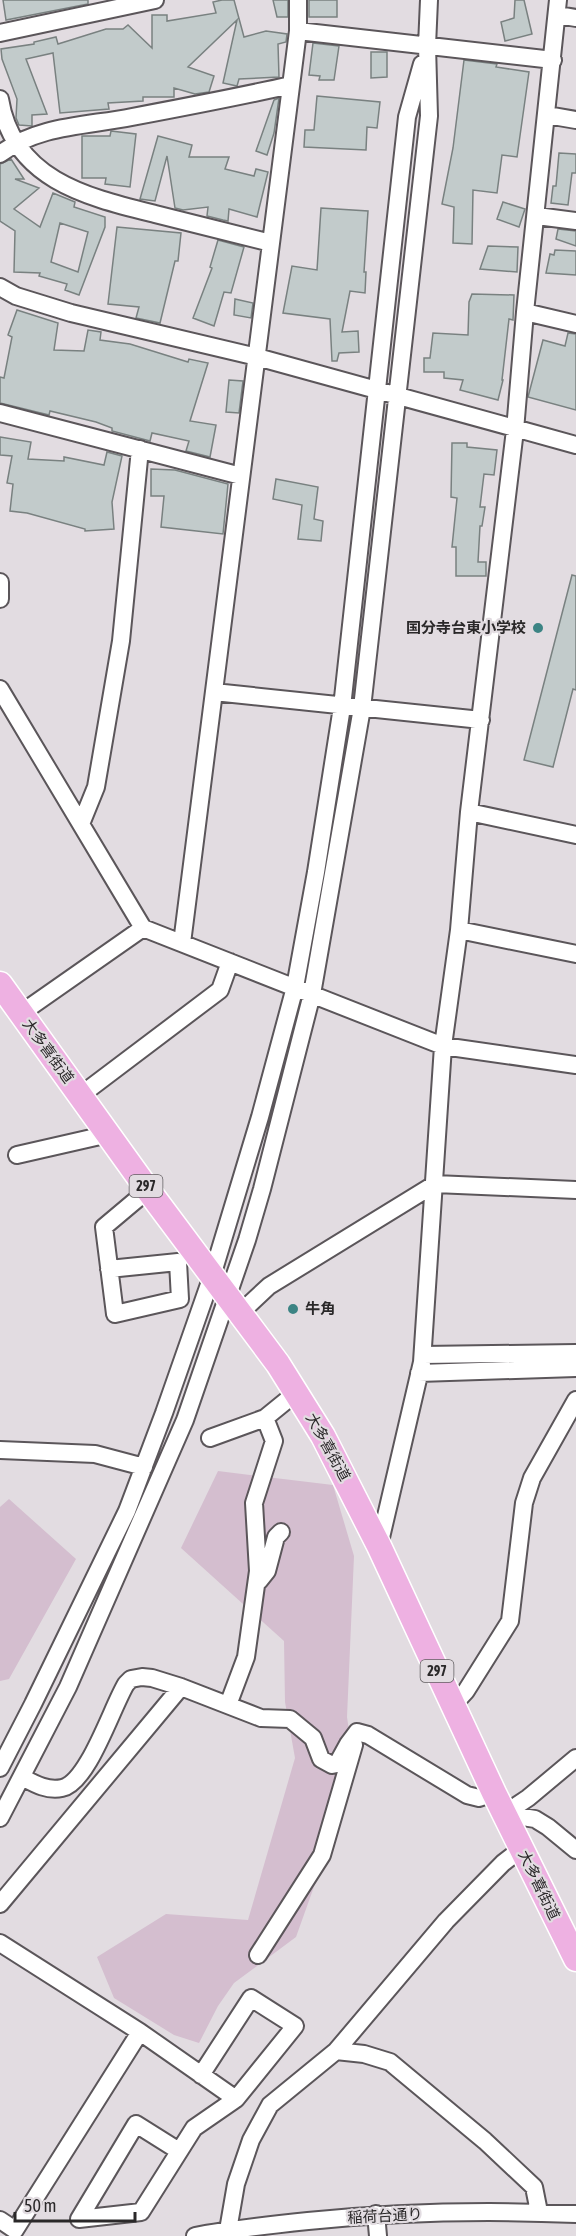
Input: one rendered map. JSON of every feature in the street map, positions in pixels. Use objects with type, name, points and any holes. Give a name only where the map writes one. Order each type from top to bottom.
[{"type":"highway","name":"大多喜街道","points":[[1,986],[297,1392],[346,1479],[379,1546],[504,1814],[576,1959]]},
{"type":"street","points":[[0,33],[154,0]]},
{"type":"street","points":[[182,943],[298,31],[298,0]]},
{"type":"street","points":[[0,1818],[68,1687],[234,1305],[312,994],[362,708],[429,116],[427,46],[429,0]]},
{"type":"street","points":[[379,1546],[423,1355],[443,1046],[459,930],[469,812],[515,430],[525,312],[558,8],[576,18]]},
{"type":"street","points":[[298,31],[553,60]]},
{"type":"street","points":[[0,1768],[102,1564],[127,1511],[144,1467],[213,1276],[260,1117],[295,987],[342,707],[407,117],[427,46]]},
{"type":"street","points":[[0,154],[15,142],[46,131],[114,121],[291,86]]},
{"type":"street","points":[[0,99],[2,113],[15,142],[37,166],[57,182],[94,198],[271,243]]},
{"type":"street","points":[[547,115],[576,120]]},
{"type":"street","points":[[537,216],[576,221]]},
{"type":"street","points":[[0,287],[16,296],[71,313],[256,357],[576,445]]},
{"type":"street","points":[[525,312],[576,324]]},
{"type":"street","points":[[0,413],[241,476]]},
{"type":"street","points":[[81,824],[96,787],[121,641],[140,449]]},
{"type":"street","points":[[0,582],[0,599]]},
{"type":"street","points":[[0,689],[143,928],[443,1046],[576,1065]]},
{"type":"street","points":[[214,692],[480,720]]},
{"type":"street","points":[[469,812],[576,835]]},
{"type":"street","points":[[21,1014],[143,928]]},
{"type":"street","points":[[459,930],[576,954]]},
{"type":"street","points":[[81,1095],[220,990],[230,962]]},
{"type":"street","points":[[17,1155],[109,1134]]},
{"type":"street","points":[[234,1305],[435,1184],[576,1190]]},
{"type":"street","points":[[109,1269],[178,1262],[180,1299],[115,1314],[109,1269],[104,1227],[148,1190]]},
{"type":"street","points":[[423,1355],[576,1353]]},
{"type":"street","points":[[419,1373],[576,1368]]},
{"type":"street","points":[[210,1438],[265,1418],[297,1392]]},
{"type":"street","points":[[454,1704],[466,1691],[510,1621],[524,1503],[532,1479],[576,1400]]},
{"type":"street","points":[[228,1706],[246,1657],[256,1584],[258,1556],[254,1503],[274,1441],[265,1418]]},
{"type":"street","points":[[0,1450],[95,1454],[144,1467]]},
{"type":"street","points":[[256,1584],[267,1571],[276,1537],[281,1532]]},
{"type":"street","points":[[22,1777],[42,1787],[52,1789],[63,1788],[73,1783],[80,1776],[97,1745],[120,1693],[131,1679],[142,1677],[181,1687],[261,1718],[290,1719],[313,1738],[321,1759],[332,1765],[337,1764],[357,1732]]},
{"type":"street","points":[[0,1904],[181,1687]]},
{"type":"street","points":[[357,1732],[369,1736],[467,1795],[479,1798],[494,1793]]},
{"type":"street","points":[[258,1955],[322,1855],[345,1781],[357,1732]]},
{"type":"street","points":[[504,1814],[528,1798],[576,1758]]},
{"type":"street","points":[[504,1814],[535,1819],[576,1851]]},
{"type":"street","points":[[227,2233],[236,2184],[251,2140],[270,2105],[336,2051],[446,1922],[503,1863],[521,1849]]},
{"type":"street","points":[[0,1943],[140,2032],[236,2099]]},
{"type":"street","points":[[179,2151],[136,2124],[79,2219],[141,2212],[194,2128],[236,2099],[295,2026],[251,1998],[201,2075]]},
{"type":"street","points":[[0,2220],[15,2230],[140,2032]]},
{"type":"street","points":[[336,2051],[364,2054],[390,2062],[485,2142],[534,2187],[539,2212]]},
{"type":"street","name":"稲荷台通り","points":[[195,2236],[376,2214],[539,2212],[576,2214]]},
{"type":"street","points":[[376,2214],[378,2236]]},
{"type":"shaded area","points":[[218,1471],[333,1485],[354,1556],[347,1717],[355,1772],[296,1937],[234,1983],[218,2006],[199,2043],[174,2035],[114,1998],[97,1957],[166,1914],[248,1920],[295,1758],[285,1702],[284,1641],[181,1548]]},
{"type":"shaded area","points":[[9,1499],[76,1559],[9,1679],[0,1681],[0,1507]]},
{"type":"building","points":[[3,0],[88,0],[88,4],[6,20]]},
{"type":"building","points":[[234,0],[244,37],[266,31],[287,34],[286,42],[278,44],[279,77],[239,79],[237,86],[223,83],[237,20],[188,67],[214,76],[209,92],[195,94],[174,88],[174,97],[143,97],[143,101],[108,103],[109,109],[60,113],[53,53],[26,59],[47,114],[32,115],[32,126],[19,125],[16,118],[17,99],[2,59],[1,49],[34,44],[34,42],[56,37],[58,44],[106,29],[123,29],[128,25],[152,48],[152,15],[167,15],[167,21],[216,13],[213,2]]},
{"type":"building","points":[[273,0],[288,0],[288,17],[277,17]]},
{"type":"building","points":[[309,0],[337,0],[337,17],[309,17]]},
{"type":"building","points":[[515,0],[524,0],[532,34],[505,41],[501,22],[514,18]]},
{"type":"building","points":[[313,43],[339,46],[334,80],[319,80],[320,76],[309,75]]},
{"type":"building","points":[[371,52],[387,52],[387,77],[371,78]]},
{"type":"building","points":[[464,60],[497,64],[496,67],[529,72],[517,157],[502,155],[497,193],[473,190],[472,244],[453,243],[454,207],[442,204],[453,148]]},
{"type":"building","points":[[317,96],[380,102],[377,128],[367,127],[366,150],[304,147],[305,130],[314,130]]},
{"type":"building","points":[[279,98],[274,133],[267,155],[256,151],[274,100]]},
{"type":"building","points":[[111,131],[136,134],[130,187],[105,184],[106,178],[82,178],[82,136],[110,136]]},
{"type":"building","points":[[158,136],[192,145],[189,157],[229,157],[225,169],[254,176],[256,169],[268,172],[257,217],[229,209],[228,221],[207,216],[208,207],[183,210],[175,208],[167,156],[155,201],[140,199]]},
{"type":"building","points":[[559,153],[576,154],[576,173],[572,173],[568,205],[551,203],[553,186],[556,186]]},
{"type":"building","points":[[11,159],[24,179],[15,179],[39,188],[14,209],[40,227],[53,193],[75,202],[74,207],[105,217],[105,227],[79,295],[65,290],[67,284],[39,276],[40,273],[14,272],[15,231],[0,221],[0,164]],"holes":[[[60,223],[88,232],[78,272],[51,262]]]},
{"type":"building","points":[[503,202],[525,209],[519,227],[497,219]]},
{"type":"building","points":[[321,208],[368,211],[365,293],[350,291],[342,332],[358,331],[359,352],[339,353],[337,361],[332,361],[330,319],[283,313],[292,266],[317,270]]},
{"type":"building","points":[[117,227],[181,233],[178,261],[175,261],[160,323],[136,318],[139,307],[108,304]]},
{"type":"building","points":[[558,229],[576,231],[576,246],[556,239]]},
{"type":"building","points":[[218,240],[244,247],[231,293],[224,292],[214,326],[193,318],[212,268],[210,267]]},
{"type":"building","points":[[488,246],[518,247],[517,272],[480,269]]},
{"type":"building","points":[[555,250],[576,251],[576,275],[546,273],[550,254],[554,255]]},
{"type":"building","points":[[472,294],[514,295],[513,320],[509,319],[503,380],[498,400],[460,390],[463,380],[444,378],[444,372],[424,372],[424,358],[430,358],[433,333],[468,335],[469,302]]},
{"type":"building","points":[[235,299],[253,303],[251,318],[234,315]]},
{"type":"building","points":[[17,310],[58,323],[54,350],[84,351],[88,330],[101,332],[100,340],[130,344],[188,362],[189,359],[208,363],[190,421],[216,425],[210,457],[186,451],[189,441],[152,433],[150,441],[112,431],[112,428],[96,422],[50,411],[49,415],[0,403],[0,377],[4,378],[12,337],[8,335]]},
{"type":"building","points":[[568,333],[576,334],[576,410],[528,397],[543,340],[565,346]]},
{"type":"building","points":[[229,380],[243,381],[239,413],[226,412]]},
{"type":"building","points":[[0,437],[31,442],[28,459],[64,461],[64,457],[104,465],[107,452],[122,456],[112,502],[114,529],[85,531],[85,529],[27,513],[10,511],[13,484],[7,483],[12,456],[0,455]]},
{"type":"building","points":[[452,443],[467,443],[467,447],[497,450],[494,475],[484,474],[480,507],[485,507],[482,526],[480,526],[478,562],[486,562],[486,576],[456,576],[456,547],[452,547],[457,498],[451,497]]},
{"type":"building","points":[[151,469],[175,470],[228,484],[223,534],[161,527],[164,496],[151,496]]},
{"type":"building","points":[[276,479],[318,487],[314,519],[323,521],[321,541],[298,539],[302,505],[273,499]]},
{"type":"building","points":[[572,575],[576,576],[576,690],[573,689],[553,767],[524,760]]},
{"type":"place","name":"国分寺台東小学校","points":[[538,628]]},
{"type":"place","name":"牛角","points":[[293,1309]]}]
